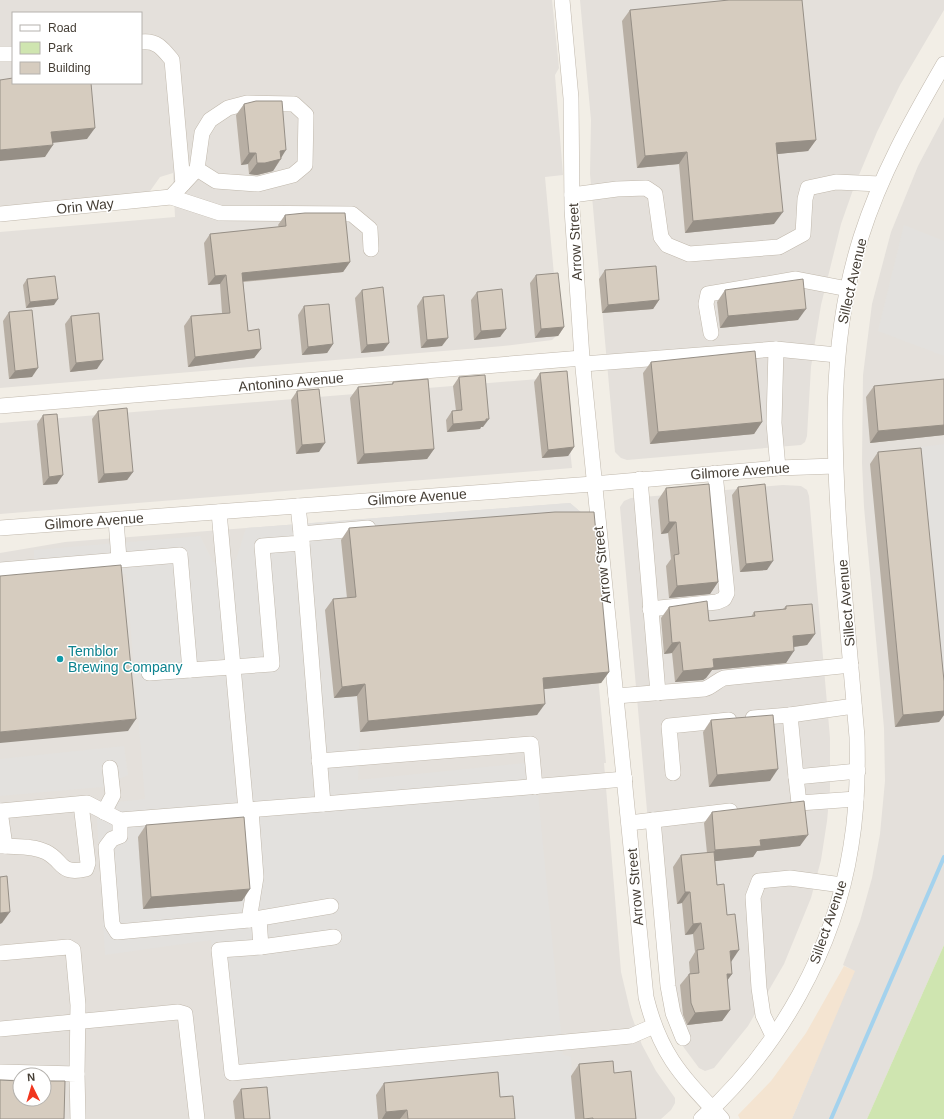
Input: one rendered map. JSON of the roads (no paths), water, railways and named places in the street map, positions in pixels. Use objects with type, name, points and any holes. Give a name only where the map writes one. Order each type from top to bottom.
[{"type":"street","name":"Arrow Street","points":[[562,0],[571,98],[572,195],[582,361],[593,484],[589,514],[616,696],[646,996],[660,1042],[686,1081],[717,1114]]},
{"type":"street","points":[[142,42],[150,41],[161,46],[172,60],[183,184]]},
{"type":"street","points":[[0,54],[12,54]]},
{"type":"street","name":"Sillect Avenue","points":[[701,1119],[717,1114],[773,1036],[798,996],[814,966],[830,927],[851,846],[858,771],[835,466],[834,404],[837,355],[848,289],[861,238],[880,184],[910,121],[944,64]]},
{"type":"street","points":[[197,169],[216,181],[258,184],[293,175],[305,165],[306,115],[294,104],[247,103],[228,108],[210,120],[202,133],[197,169],[171,197],[220,213],[352,214],[370,228],[371,249]]},
{"type":"street","points":[[572,195],[617,189],[646,188],[655,194],[661,237],[667,245],[689,254],[779,247],[803,234],[805,199],[808,188],[836,182],[880,184]]},
{"type":"street","name":"Orin Way","points":[[0,214],[171,197]]},
{"type":"street","points":[[711,333],[706,304],[708,294],[796,279],[848,289]]},
{"type":"street","points":[[776,350],[774,423],[778,468]]},
{"type":"street","name":"Antonino Avenue","points":[[0,406],[582,361],[776,350],[837,355]]},
{"type":"street","name":"Gilmore Avenue","points":[[0,528],[593,484],[778,468],[835,466]]},
{"type":"street","points":[[650,609],[717,602],[724,598],[727,593],[715,473]]},
{"type":"street","points":[[640,479],[658,693]]},
{"type":"street","points":[[298,506],[302,538],[322,804]]},
{"type":"street","points":[[219,512],[233,667],[256,877],[254,919],[261,947]]},
{"type":"street","points":[[116,520],[119,559]]},
{"type":"street","points":[[149,673],[272,664],[262,546],[302,538],[381,528]]},
{"type":"street","points":[[0,570],[180,554],[190,670]]},
{"type":"street","points":[[616,696],[704,689],[710,688],[718,680],[724,678],[851,665]]},
{"type":"street","points":[[673,772],[669,726],[790,715],[854,706]]},
{"type":"street","points":[[790,715],[799,803]]},
{"type":"street","points":[[319,761],[531,744],[535,787]]},
{"type":"street","points":[[104,812],[113,795],[110,768]]},
{"type":"street","points":[[796,777],[858,771]]},
{"type":"street","points":[[81,804],[88,863],[86,869],[72,871],[62,867],[46,852],[33,848],[2,846],[0,811],[87,803],[120,820],[625,779]]},
{"type":"street","points":[[783,805],[856,799]]},
{"type":"street","points":[[629,822],[745,810]]},
{"type":"street","points":[[120,820],[120,836],[112,839],[106,847],[112,924],[117,932],[254,919],[331,906]]},
{"type":"street","points":[[653,820],[668,986],[673,1013],[683,1038]]},
{"type":"street","points":[[773,1036],[763,1015],[759,988],[753,897],[760,881],[790,878],[842,885]]},
{"type":"street","points":[[334,937],[261,947],[219,950],[232,1074],[631,1036],[654,1026]]},
{"type":"street","points":[[0,953],[68,946],[73,950],[78,1005],[78,1119]]},
{"type":"street","points":[[0,1029],[178,1012],[185,1014],[197,1119]]},
{"type":"street","points":[[0,1072],[77,1074]]},
{"type":"waterway","points":[[831,1119],[944,857]]},
{"type":"place","name":"Temblor Brewing Company","points":[[60,659]]}]
